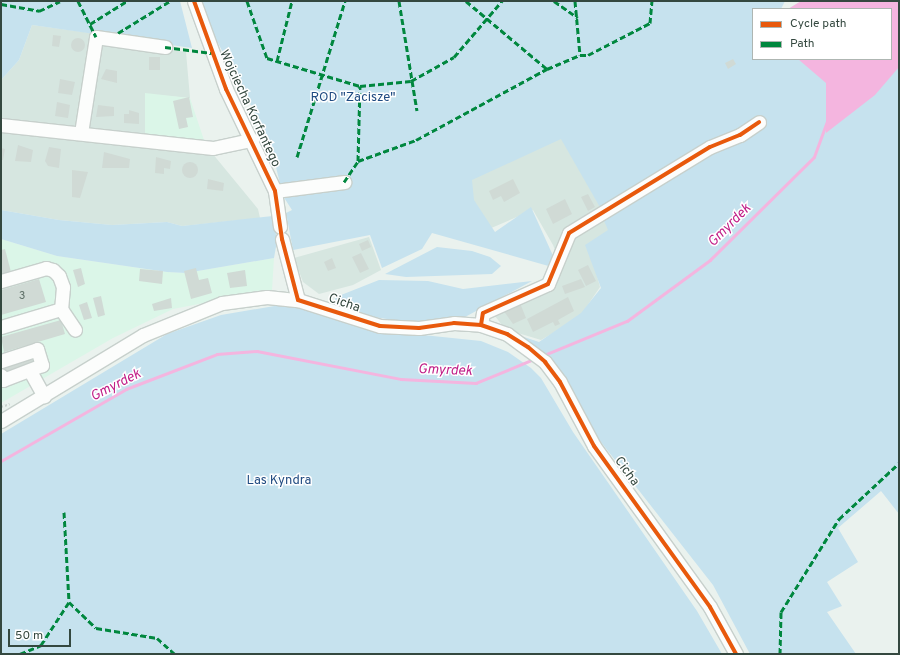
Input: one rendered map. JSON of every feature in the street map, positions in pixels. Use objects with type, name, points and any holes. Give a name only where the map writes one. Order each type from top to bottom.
[{"type":"street","name":"Wojciecha Korfantego","points":[[194,1],[226,89],[252,140],[275,191],[281,233],[298,300]]},
{"type":"street","points":[[81,133],[96,37],[165,47]]},
{"type":"street","points":[[481,324],[483,314],[548,284],[569,233],[710,147],[740,135],[759,122]]},
{"type":"street","points":[[1,125],[212,148],[252,140]]},
{"type":"street","points":[[275,191],[344,182]]},
{"type":"street","points":[[1,282],[46,268],[53,270],[59,276],[63,287],[61,309],[75,330]]},
{"type":"street","name":"Cicha","points":[[1,421],[143,336],[179,319],[239,300],[267,297],[298,300],[380,326],[419,328],[454,323],[481,324],[507,334],[540,357],[560,382],[594,446],[710,607],[736,654]]},
{"type":"street","points":[[1,327],[61,309]]},
{"type":"street","points":[[1,361],[37,349],[42,365],[30,371],[3,380],[1,374]]},
{"type":"street","points":[[30,371],[44,396]]},
{"type":"shaded area","points":[[801,1],[899,1],[899,67],[875,95],[826,133],[826,83],[799,60],[892,60],[892,8],[790,8]]},
{"type":"shaded area","points":[[32,25],[91,33],[79,123],[71,129],[1,121],[1,80],[19,60]]},
{"type":"shaded area","points":[[103,40],[186,52],[190,98],[145,94],[145,137],[92,131],[87,124],[97,44]]},
{"type":"shaded area","points":[[145,93],[190,98],[205,143],[145,137]]},
{"type":"shaded area","points":[[1,130],[212,153],[258,209],[260,218],[182,226],[167,222],[112,225],[59,220],[1,210]]},
{"type":"shaded area","points":[[561,135],[615,231],[589,246],[600,287],[579,318],[541,340],[505,329],[495,316],[563,270],[553,245],[533,210],[489,229],[470,195],[470,177]]},
{"type":"shaded area","points":[[369,237],[381,270],[353,285],[319,294],[303,282],[294,258]]},
{"type":"shaded area","points":[[1,239],[57,256],[167,272],[186,273],[274,258],[272,290],[173,309],[113,338],[1,403]]},
{"type":"green space","points":[[1,1],[180,1],[192,48],[32,25],[19,60],[1,80]]},
{"type":"green space","name":"ROD \"Zacisze\"","points":[[200,1],[785,1],[782,8],[752,8],[752,60],[806,60],[831,77],[899,57],[899,514],[881,491],[838,528],[858,562],[827,582],[842,606],[827,612],[856,654],[750,654],[713,585],[597,437],[562,375],[509,332],[539,342],[581,313],[601,288],[585,245],[608,230],[602,216],[742,128],[601,209],[561,139],[472,180],[474,200],[495,232],[531,207],[559,269],[432,233],[422,249],[382,268],[370,235],[293,250],[286,213],[292,210],[283,196],[275,163],[254,111],[210,28]]},
{"type":"green space","points":[[1,210],[59,220],[112,225],[167,222],[182,226],[273,216],[277,241],[274,258],[186,273],[167,272],[57,256],[1,239]]},
{"type":"green space","points":[[437,247],[472,251],[490,257],[501,266],[492,274],[406,277],[385,274]]},
{"type":"green space","points":[[379,280],[428,281],[463,289],[532,281],[465,317],[415,323],[366,316],[333,306],[336,297]]},
{"type":"green space","name":"Las Kyndra","points":[[292,303],[331,314],[365,329],[481,341],[508,352],[531,368],[541,378],[573,432],[697,611],[722,654],[1,654],[1,434],[167,334],[221,315]]},
{"type":"building","points":[[53,35],[61,36],[59,47],[52,46]]},
{"type":"building","points":[[78,38],[83,40],[85,45],[83,50],[78,52],[73,50],[71,45],[73,40]]},
{"type":"building","points":[[149,57],[160,57],[160,70],[149,70]]},
{"type":"building","points":[[733,59],[736,64],[728,69],[725,63]]},
{"type":"building","points":[[106,69],[117,71],[117,83],[101,79]]},
{"type":"building","points":[[60,79],[75,82],[72,95],[58,93]]},
{"type":"building","points":[[189,97],[193,117],[186,118],[188,127],[179,129],[173,101]]},
{"type":"building","points":[[57,102],[70,105],[68,118],[55,116]]},
{"type":"building","points":[[98,105],[114,107],[114,116],[96,117]]},
{"type":"building","points":[[129,110],[139,113],[139,124],[124,123],[124,114],[129,114]]},
{"type":"building","points":[[18,145],[33,150],[31,162],[15,161]]},
{"type":"building","points":[[49,147],[61,149],[59,168],[48,166],[45,161]]},
{"type":"building","points":[[1,148],[5,149],[3,160],[1,160]]},
{"type":"building","points":[[104,152],[130,159],[129,168],[102,168]]},
{"type":"building","points":[[156,157],[171,161],[170,169],[164,168],[164,174],[155,173]]},
{"type":"building","points":[[190,162],[197,167],[198,170],[193,177],[190,178],[183,173],[182,170],[187,163]]},
{"type":"building","points":[[72,170],[88,172],[80,198],[72,197]]},
{"type":"building","points":[[208,179],[224,183],[223,191],[207,189]]},
{"type":"building","points":[[513,179],[520,193],[504,202],[501,196],[493,200],[489,191]]},
{"type":"building","points":[[588,194],[595,207],[588,211],[581,197]]},
{"type":"building","points":[[565,199],[572,214],[553,224],[546,209]]},
{"type":"building","points":[[368,240],[371,247],[362,251],[359,244]]},
{"type":"building","points":[[5,249],[11,272],[1,275],[1,250]]},
{"type":"building","points":[[361,253],[369,269],[360,273],[352,257]]},
{"type":"building","points":[[332,258],[336,268],[328,271],[324,262]]},
{"type":"building","points":[[588,265],[596,281],[586,286],[578,270]]},
{"type":"building","points":[[81,268],[85,284],[78,287],[73,270]]},
{"type":"building","points":[[196,268],[199,280],[208,278],[212,293],[191,299],[184,271]]},
{"type":"building","points":[[140,269],[163,271],[162,284],[139,281]]},
{"type":"building","points":[[245,270],[247,286],[230,288],[227,273]]},
{"type":"building","points":[[39,279],[46,302],[1,315],[1,290]]},
{"type":"building","points":[[581,279],[585,287],[565,294],[562,286]]},
{"type":"building","points":[[101,296],[105,315],[98,317],[93,298]]},
{"type":"building","points":[[568,297],[574,311],[558,320],[560,324],[555,326],[553,322],[533,332],[527,319]]},
{"type":"building","points":[[171,298],[172,308],[154,311],[152,304]]},
{"type":"building","points":[[87,302],[92,318],[84,320],[79,305]]},
{"type":"building","points":[[520,303],[526,318],[513,324],[503,310]]},
{"type":"building","points":[[61,320],[65,334],[4,352],[1,337]]},
{"type":"building","points":[[32,357],[34,365],[4,374],[2,367]]},
{"type":"waterway","name":"Gmyrdek","points":[[542,356],[627,321],[710,260],[814,157],[827,121]]},
{"type":"waterway","name":"Gmyrdek","points":[[1,461],[126,389],[217,354],[257,351],[401,379],[476,383],[534,359]]},
{"type":"marked path","points":[[1,4],[39,11],[60,1]]},
{"type":"marked path","points":[[78,1],[96,37]]},
{"type":"marked path","points":[[90,24],[127,1]]},
{"type":"marked path","points":[[118,33],[170,1]]},
{"type":"marked path","points":[[247,1],[267,58],[360,86],[411,81],[454,57],[502,1]]},
{"type":"marked path","points":[[277,61],[292,1]]},
{"type":"marked path","points":[[297,157],[345,1]]},
{"type":"marked path","points":[[399,1],[417,111]]},
{"type":"marked path","points":[[466,1],[547,69]]},
{"type":"marked path","points":[[554,1],[578,18]]},
{"type":"marked path","points":[[575,1],[580,55]]},
{"type":"marked path","points":[[344,182],[358,161],[416,140],[547,69],[580,55],[588,55],[650,23],[652,1]]},
{"type":"marked path","points":[[165,47],[212,53]]},
{"type":"marked path","points":[[358,161],[360,86]]},
{"type":"marked path","points":[[780,654],[781,612],[839,519],[899,463]]},
{"type":"marked path","points":[[64,512],[69,602],[96,628],[157,638],[175,654]]},
{"type":"marked path","points":[[20,654],[41,645],[69,602]]},
{"type":"cycle path","points":[[194,1],[226,89],[275,191],[282,239],[298,300],[380,326],[419,328],[454,323],[481,325],[507,334],[528,347],[545,362],[560,382],[594,446],[710,607],[736,654]]},
{"type":"cycle path","points":[[481,325],[483,313],[548,284],[569,233],[710,147],[740,135],[759,122]]}]
